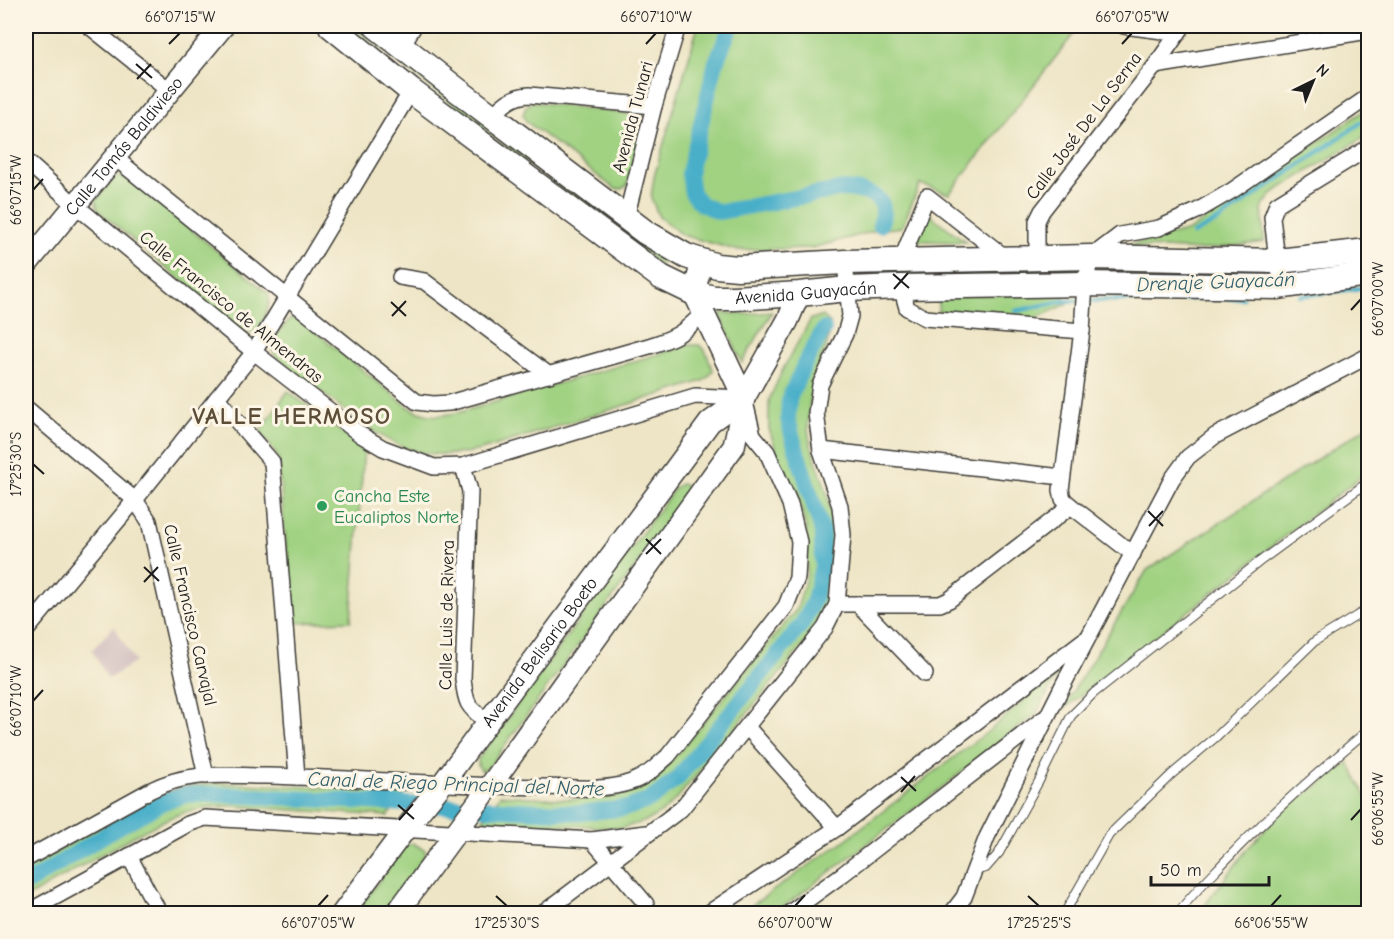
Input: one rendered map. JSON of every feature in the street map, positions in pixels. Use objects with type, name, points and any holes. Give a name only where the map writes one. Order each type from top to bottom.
[{"type":"main road","name":"Avenida Guayacán","points":[[331,26],[411,91],[698,303],[714,298],[901,287],[1084,284],[1280,286],[1368,274]]},
{"type":"main road","name":"Avenida Guayacán","points":[[376,26],[658,241],[686,256],[717,266],[738,268],[845,262],[1091,257],[1278,261],[1368,250]]},
{"type":"street","points":[[89,26],[169,90]]},
{"type":"street","name":"Calle Tomás Baldivieso","points":[[26,265],[223,26]]},
{"type":"street","points":[[401,47],[414,26]]},
{"type":"street","name":"Avenida Tunari","points":[[626,218],[654,106],[678,26]]},
{"type":"street","points":[[1124,26],[1180,29]]},
{"type":"street","name":"Calle José De La Serna","points":[[1037,258],[1037,221],[1042,211],[1155,66],[1180,29]]},
{"type":"street","points":[[1155,66],[1368,31]]},
{"type":"street","points":[[29,621],[135,500],[254,352],[411,91]]},
{"type":"street","points":[[492,116],[505,102],[517,96],[529,95],[654,106]]},
{"type":"street","points":[[1133,554],[1063,499],[1062,477],[1082,331],[1084,284],[1091,257],[1120,235],[1159,228],[1197,211],[1233,190],[1368,97]]},
{"type":"street","points":[[1280,286],[1272,217],[1277,204],[1368,148]]},
{"type":"street","points":[[114,157],[417,402],[449,403],[672,339],[687,330],[698,303],[702,261]]},
{"type":"street","name":"Calle Francisco de Almendras","points":[[26,161],[75,205],[254,352],[361,435],[383,448],[434,467],[463,466],[694,396],[744,398]]},
{"type":"street","points":[[901,261],[927,196],[1006,258]]},
{"type":"street","points":[[542,914],[681,809],[825,628],[837,604],[843,535],[840,506],[820,450],[816,413],[820,385],[845,334],[850,316],[845,262]]},
{"type":"street","points":[[400,277],[424,281],[549,375]]},
{"type":"street","points":[[901,287],[907,308],[925,318],[1082,331]]},
{"type":"street","name":"Avenida Belisario Boeto","points":[[396,914],[734,446],[744,398],[800,294]]},
{"type":"street","points":[[26,859],[169,781],[188,776],[297,777],[486,791],[609,787],[633,782],[652,771],[668,756],[786,606],[797,578],[798,542],[790,504],[767,452],[753,435],[744,398],[698,303]]},
{"type":"street","points":[[951,914],[964,897],[987,837],[1047,716],[1172,479],[1188,458],[1215,436],[1368,356]]},
{"type":"street","points":[[218,398],[272,462],[297,777]]},
{"type":"street","name":"Avenida Belisario Boeto","points":[[342,914],[438,789],[710,422],[744,398]]},
{"type":"street","name":"Calle Francisco Carvajal","points":[[26,408],[135,500],[148,521],[207,776]]},
{"type":"street","points":[[820,450],[1062,477]]},
{"type":"street","name":"Calle Luis de Rivera","points":[[463,466],[470,490],[463,679],[465,699],[470,708],[487,722]]},
{"type":"street","points":[[837,604],[940,604],[949,600],[1071,506]]},
{"type":"street","points":[[858,604],[925,674]]},
{"type":"street","points":[[707,914],[837,828],[1089,637]]},
{"type":"street","points":[[788,914],[1047,716]]},
{"type":"street","points":[[747,727],[837,828]]},
{"type":"street","points":[[26,914],[188,824],[205,818],[461,826],[592,840],[649,833]]},
{"type":"street","points":[[592,840],[646,904]]},
{"type":"street","points":[[129,856],[160,914]]},
{"type":"lane","points":[[975,871],[986,868],[999,853],[1039,781],[1071,716],[1078,708],[1259,562],[1368,482]]},
{"type":"lane","points":[[1064,914],[1109,835],[1172,774],[1216,737],[1315,641],[1368,609]]},
{"type":"lane","points":[[1177,914],[1187,900],[1269,816],[1368,730]]},
{"type":"shaded area","points":[[114,626],[135,662],[108,679],[92,650]]},
{"type":"green space","points":[[351,26],[359,26],[665,260],[660,265]]},
{"type":"green space","points":[[698,26],[1080,26],[949,194],[920,184],[902,227],[878,230],[812,248],[736,250],[682,235],[659,217],[651,198],[654,177]]},
{"type":"green space","points":[[533,102],[636,115],[641,118],[643,122],[627,186],[615,189],[527,122],[523,115],[526,106]]},
{"type":"green space","points":[[1368,108],[1368,135],[1274,192],[1262,207],[1264,242],[1201,250],[1125,246],[1190,230]]},
{"type":"green space","points":[[118,176],[128,178],[268,293],[268,308],[257,329],[249,333],[239,330],[100,212],[96,200]]},
{"type":"green space","points":[[929,214],[966,242],[918,241]]},
{"type":"green space","points":[[1101,269],[1256,270],[1256,276],[1101,274]]},
{"type":"green space","points":[[939,295],[1063,295],[1067,304],[1034,319],[1011,320],[938,311]]},
{"type":"green space","points":[[772,312],[742,363],[719,313]]},
{"type":"green space","points":[[823,316],[830,323],[829,334],[813,387],[808,424],[830,511],[834,568],[827,608],[814,632],[679,796],[664,811],[646,821],[622,828],[482,821],[500,795],[591,799],[626,794],[650,782],[660,775],[797,609],[807,574],[806,528],[797,494],[780,462],[769,429],[769,400],[783,369],[811,319]]},
{"type":"green space","points":[[295,318],[302,321],[407,406],[421,413],[433,415],[461,412],[689,345],[699,345],[705,350],[713,370],[703,381],[481,450],[440,455],[422,453],[406,448],[376,432],[276,357],[272,347],[275,337],[290,319]]},
{"type":"green space","points":[[288,391],[364,450],[351,621],[293,623],[278,457],[260,431]]},
{"type":"green space","points":[[1368,426],[1368,471],[1061,711],[1147,570]]},
{"type":"green space","points":[[680,484],[685,485],[688,489],[687,496],[489,767],[482,771],[478,766],[478,759]]},
{"type":"green space","points":[[1062,666],[1036,714],[931,796],[775,913],[741,913],[841,843],[990,730]]},
{"type":"green space","points":[[1349,763],[1368,800],[1368,913],[1199,913],[1248,848],[1284,810]]},
{"type":"green space","points":[[217,783],[406,791],[388,816],[230,806],[182,813],[134,836],[26,898],[26,870],[78,838],[154,797],[181,787]]},
{"type":"green space","points":[[412,843],[425,850],[425,856],[382,913],[355,914],[404,846]]},
{"type":"waterway","name":"Canal de Riego Principal del Norte","points":[[731,26],[716,62],[689,173],[692,193],[701,204],[719,212],[844,189],[861,191],[875,196],[880,201],[883,207],[880,225]]},
{"type":"waterway","points":[[1193,234],[1219,220],[1368,118]]},
{"type":"waterway","name":"Drenaje Guayacán","points":[[1300,296],[1368,287]]},
{"type":"waterway","name":"Drenaje Guayacán","points":[[1016,311],[1063,301],[1243,298]]},
{"type":"waterway","name":"Canal de Riego Principal del Norte","points":[[26,884],[111,831],[166,801],[186,795],[212,794],[580,813],[627,808],[650,800],[677,779],[802,624],[814,600],[822,567],[822,531],[788,419],[789,399],[824,329]]},
{"type":"place","name":"Cancha Este Eucaliptos Norte","points":[[322,506]]},
{"type":"district","name":"VALLE HERMOSO","points":[[292,416]]}]
